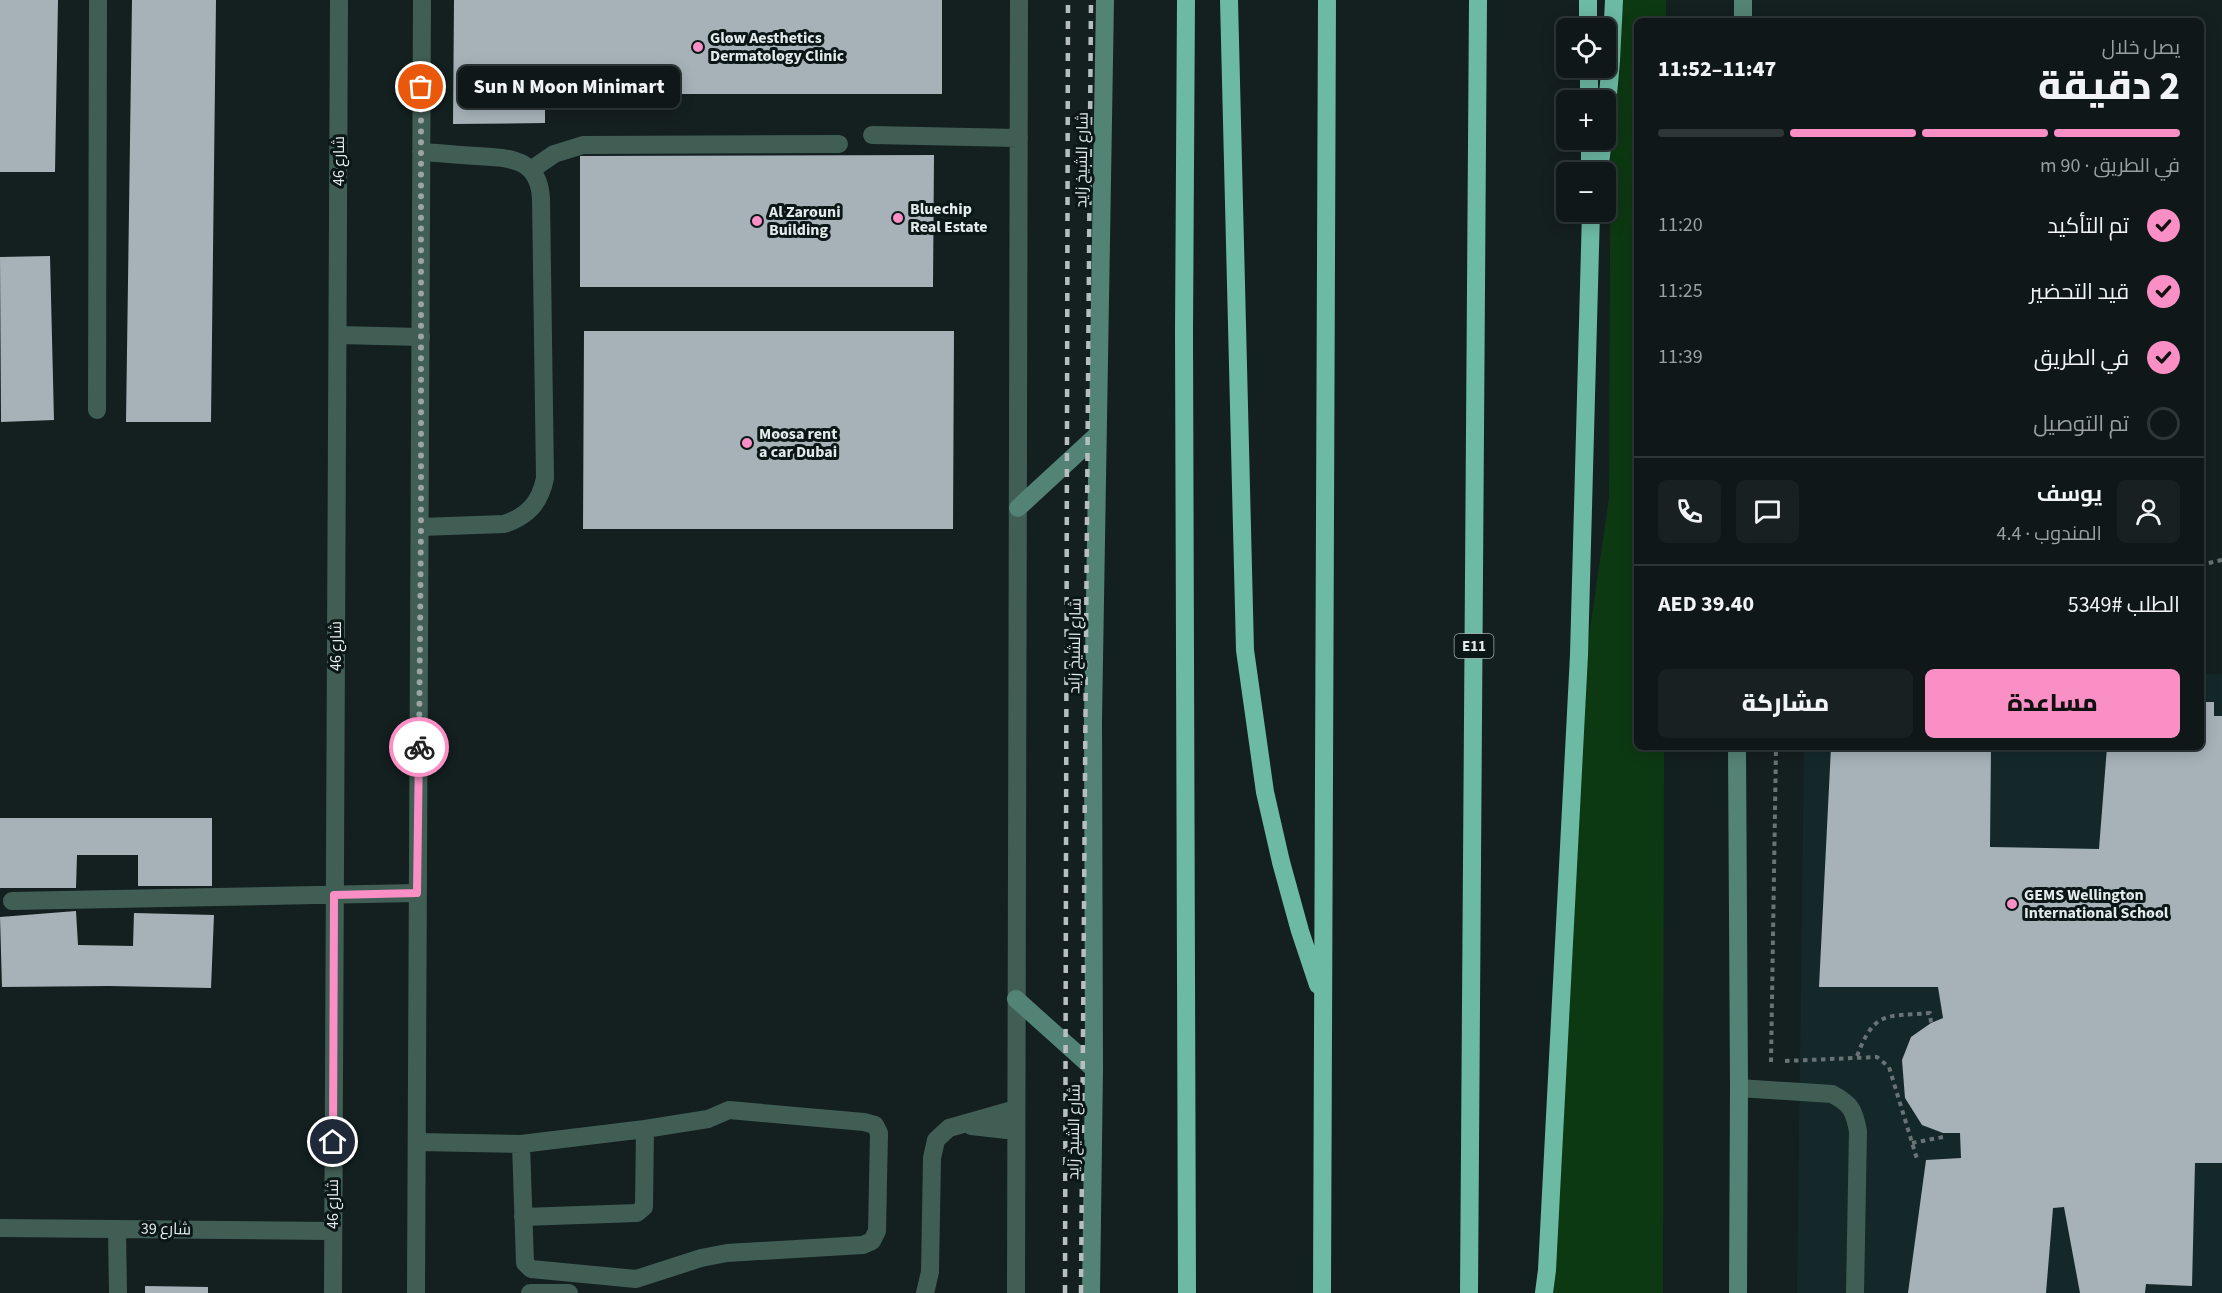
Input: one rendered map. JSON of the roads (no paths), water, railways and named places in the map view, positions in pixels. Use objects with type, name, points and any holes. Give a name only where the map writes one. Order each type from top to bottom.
[{"type":"highway","points":[[1186,0],[1184,368],[1187,1293]]},
{"type":"highway","points":[[1228,0],[1245,650],[1265,792],[1300,931],[1323,999]]},
{"type":"highway","points":[[1322,1293],[1328,0]]},
{"type":"highway","name":"E11","points":[[1469,1293],[1478,0]]},
{"type":"highway","points":[[1588,0],[1588,18]]},
{"type":"highway","points":[[1608,90],[1614,0]]},
{"type":"highway","points":[[1544,1293],[1579,655],[1592,222]]},
{"type":"street","points":[[97,410],[98,0]]},
{"type":"street","name":"شارع 46","points":[[333,1293],[339,0]]},
{"type":"street","points":[[416,1293],[422,0]]},
{"type":"street","points":[[1016,1293],[1019,0]]},
{"type":"street","name":"شارع الشيخ زايد","points":[[1091,1293],[1094,1069],[1093,720],[1105,0]]},
{"type":"street","points":[[1743,0],[1743,18]]},
{"type":"street","points":[[872,135],[1018,138]]},
{"type":"street","points":[[531,170],[554,154],[583,145],[838,144]]},
{"type":"street","points":[[421,152],[514,159],[531,170],[537,179],[541,200],[545,478],[537,503],[528,513],[504,524],[421,527]]},
{"type":"street","points":[[338,334],[421,337]]},
{"type":"street","points":[[1018,508],[1097,435]]},
{"type":"street","points":[[1737,750],[1738,1293]]},
{"type":"street","points":[[12,902],[417,893]]},
{"type":"street","points":[[1016,999],[1094,1069]]},
{"type":"street","points":[[1739,1088],[1832,1094],[1845,1102],[1855,1113],[1858,1131],[1855,1293]]},
{"type":"street","points":[[925,1293],[930,1272],[933,1149],[936,1140],[949,1128],[1016,1109]]},
{"type":"street","points":[[417,1142],[521,1144],[708,1119],[729,1110],[864,1122],[874,1125],[879,1133],[877,1231],[872,1241],[863,1245],[727,1253],[701,1258],[636,1279],[531,1269],[525,1263],[521,1144]]},
{"type":"street","points":[[964,1125],[1016,1131]]},
{"type":"street","points":[[523,1217],[637,1213],[642,1210],[644,1207],[645,1129]]},
{"type":"street","name":"شارع 39","points":[[0,1228],[333,1231]]},
{"type":"street","points":[[117,1229],[118,1293]]},
{"type":"street","points":[[530,1293],[569,1293]]},
{"type":"railway","points":[[1065,1293],[1068,0]]},
{"type":"railway","points":[[1081,1293],[1091,0]]},
{"type":"place","name":"Glow Aesthetics Dermatology Clinic","points":[[698,47]]},
{"type":"place","name":"Sun N Moon Minimart","points":[[421,87]]},
{"type":"place","name":"Bluechip Real Estate","points":[[898,218]]},
{"type":"place","name":"Al Zarouni Building","points":[[757,221]]},
{"type":"place","name":"Moosa rent a car Dubai","points":[[747,443]]},
{"type":"place","name":"GEMS Wellington International School","points":[[2012,904]]}]
